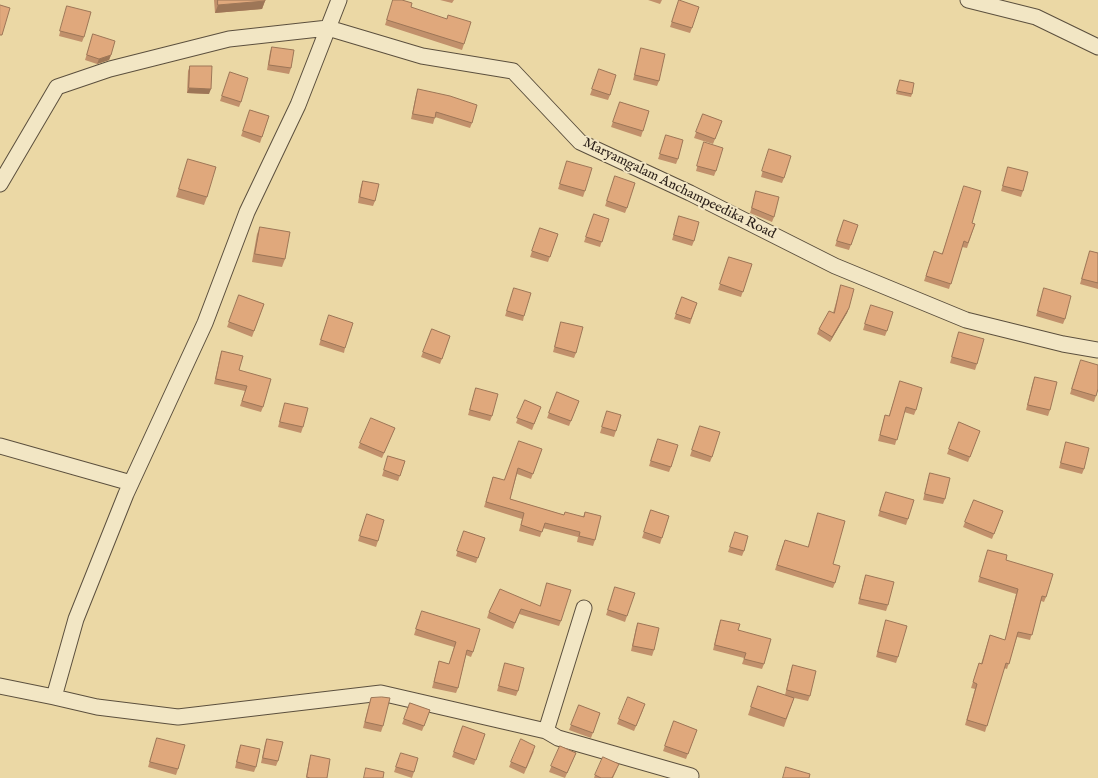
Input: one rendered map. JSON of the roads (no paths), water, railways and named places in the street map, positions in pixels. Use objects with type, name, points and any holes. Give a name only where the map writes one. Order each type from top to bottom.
[{"type":"street","points":[[54,697],[76,619],[131,483],[205,323],[247,212],[298,105],[338,0]]},
{"type":"street","points":[[968,0],[1036,17],[1098,47]]},
{"type":"street","name":"Maryamgalam Anchampeedika Road","points":[[0,184],[58,87],[110,69],[229,39],[328,28],[422,56],[513,71],[580,142],[690,193],[834,266],[966,320],[1063,344],[1098,350]]},
{"type":"street","points":[[0,446],[131,483]]},
{"type":"street","points":[[546,730],[584,608]]},
{"type":"street","points":[[0,686],[97,707],[178,717],[380,693],[546,730],[558,738],[691,776],[690,778]]}]
